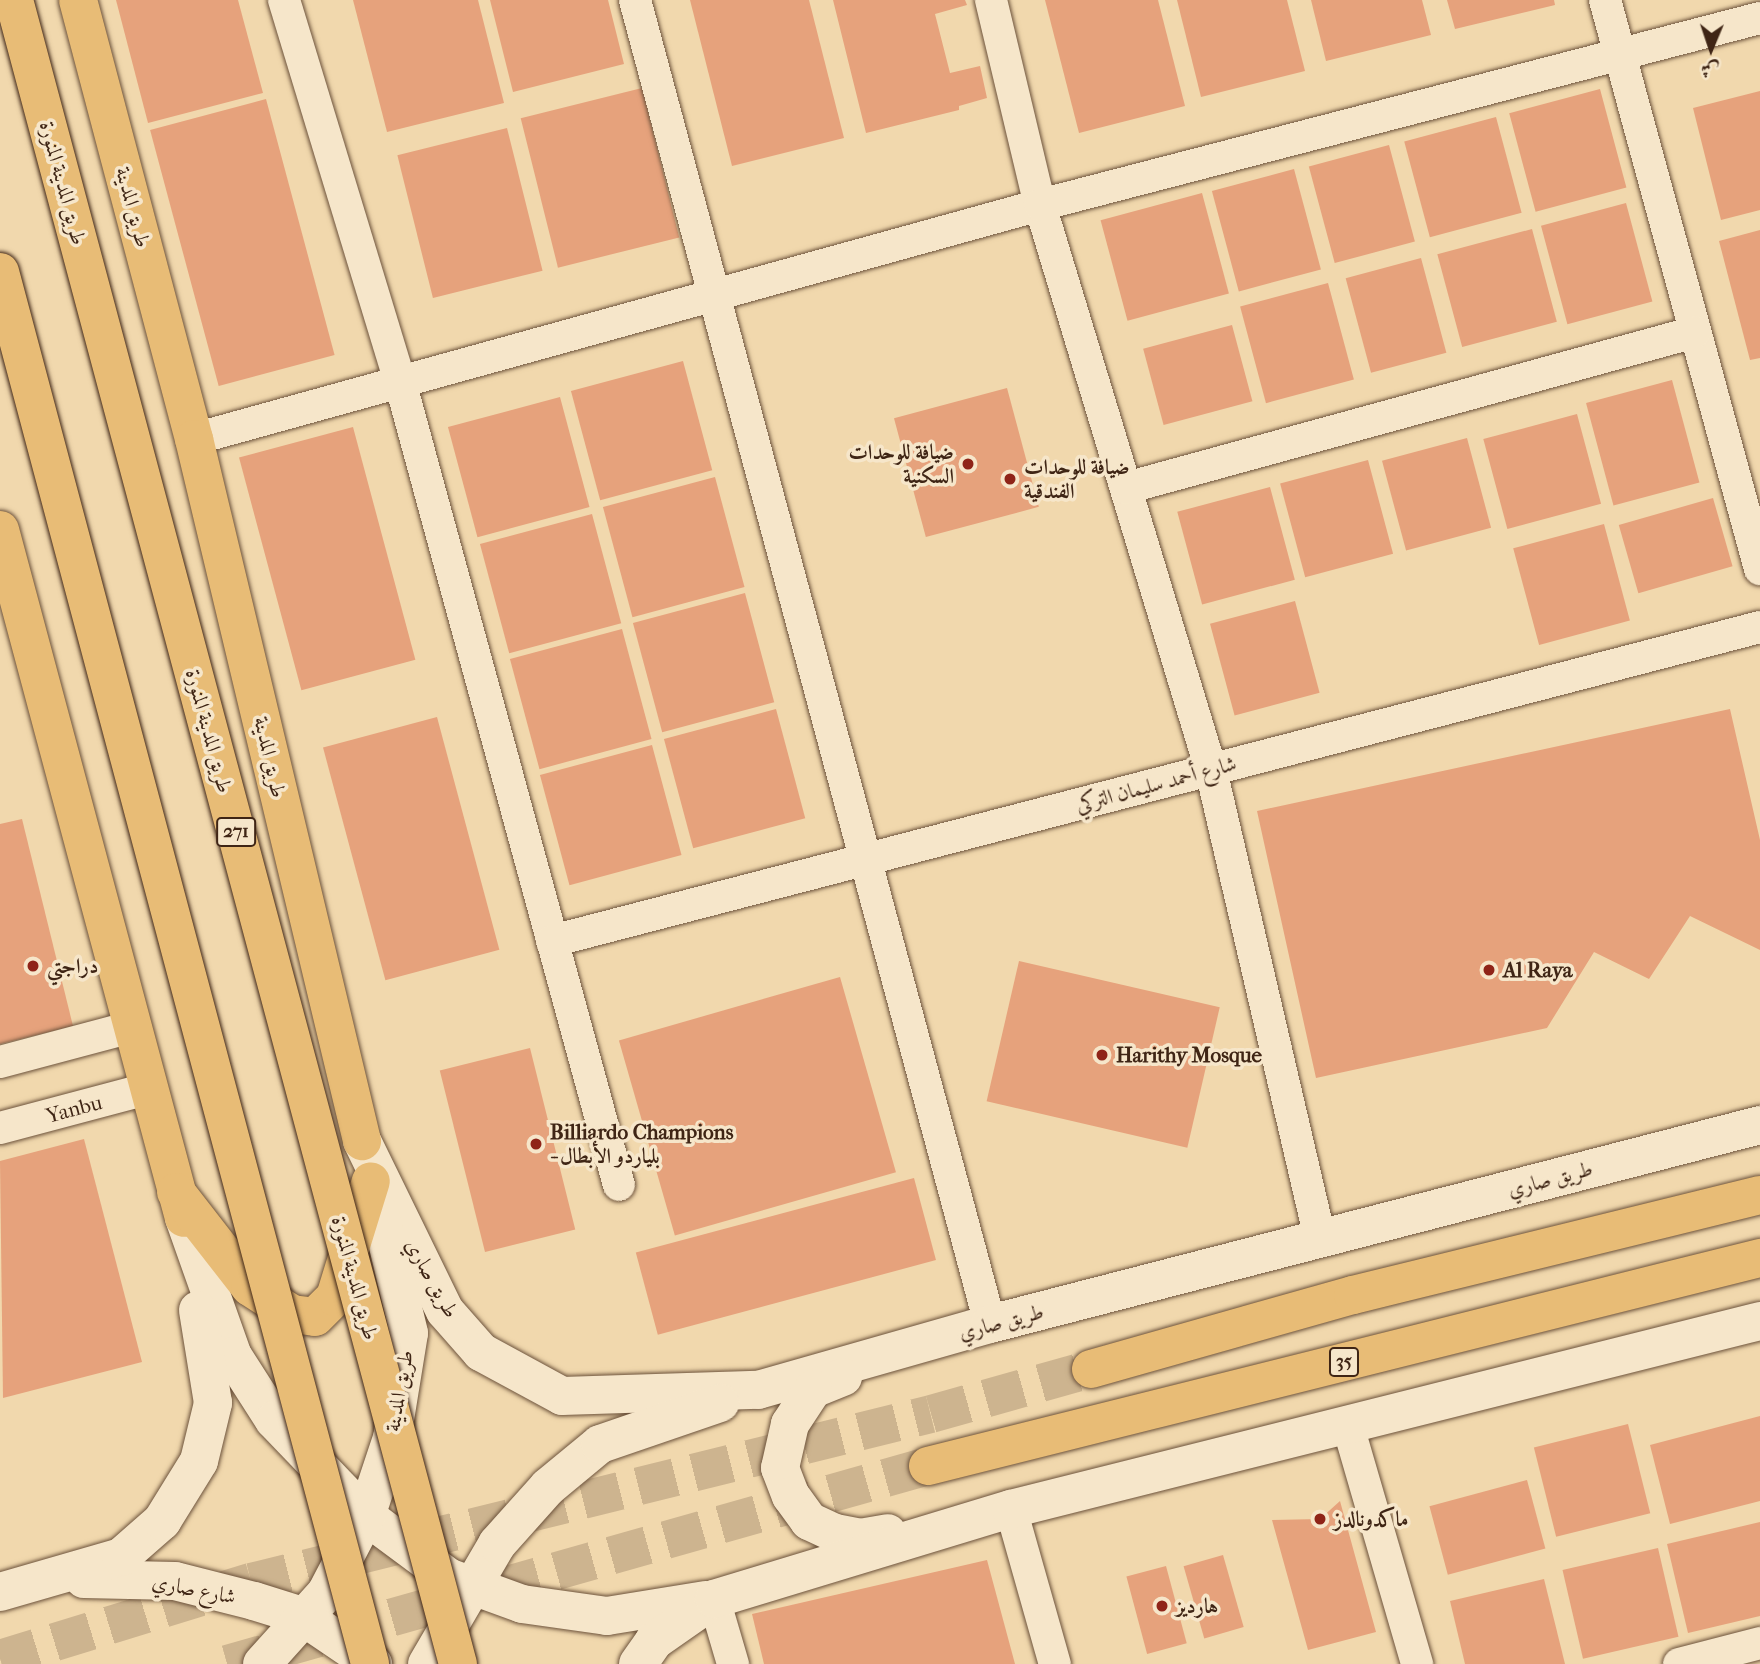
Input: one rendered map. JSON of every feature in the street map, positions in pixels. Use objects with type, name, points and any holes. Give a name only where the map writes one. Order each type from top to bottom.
[{"type":"main road","name":"طريق المدينة المنورة","points":[[14,0],[458,1664]]},
{"type":"main road","name":"طريق المدينة","points":[[78,0],[194,439],[409,1333],[392,1438],[366,1516],[326,1593],[302,1616],[262,1664]]},
{"type":"main road","points":[[0,272],[371,1664]]},
{"type":"main road","points":[[0,530],[147,1089],[180,1205],[233,1356],[274,1420],[366,1516],[448,1577],[522,1604],[607,1616],[714,1599],[1011,1510],[1760,1321]]},
{"type":"main road","name":"طريق صاري","points":[[362,1141],[445,1311],[481,1352],[562,1396],[758,1391],[990,1324],[1760,1125]]},
{"type":"main road","points":[[180,1205],[250,1287],[292,1314],[315,1317],[335,1297],[372,1181]]},
{"type":"main road","points":[[1091,1369],[1353,1295],[1760,1195]]},
{"type":"main road","points":[[0,1595],[121,1558],[162,1521],[199,1461],[213,1403],[180,1205]]},
{"type":"main road","name":"35","points":[[928,1466],[1760,1258]]},
{"type":"main road","points":[[939,1339],[813,1389],[790,1424],[780,1468],[791,1496],[809,1521],[835,1533],[860,1538],[1011,1510]]},
{"type":"main road","points":[[427,1664],[474,1587],[496,1544],[548,1487],[600,1444],[758,1391]]},
{"type":"main road","name":"شارع صاري","points":[[0,1595],[93,1577],[175,1581],[302,1616],[371,1664]]},
{"type":"main road","points":[[638,1664],[654,1641],[714,1599]]},
{"type":"street","points":[[284,0],[401,385],[619,1185]]},
{"type":"street","points":[[635,0],[990,1324]]},
{"type":"street","points":[[991,0],[1040,205],[1211,770],[1320,1239]]},
{"type":"street","points":[[1605,0],[1760,569]]},
{"type":"street","points":[[194,439],[401,385],[1040,205],[1760,18]]},
{"type":"street","points":[[1126,488],[1695,332]]},
{"type":"street","name":"شارع أحمد سليمان التركي","points":[[552,941],[1760,627]]},
{"type":"street","points":[[0,1062],[132,1027]]},
{"type":"street","name":"Yanbu","points":[[0,1128],[147,1089]]},
{"type":"street","points":[[1348,1426],[1417,1664]]},
{"type":"street","points":[[1011,1510],[1055,1664]]},
{"type":"street","points":[[714,1599],[733,1664]]},
{"type":"street","points":[[1679,1664],[1760,1643]]},
{"type":"building","points":[[116,0],[238,0],[263,93],[148,123]]},
{"type":"building","points":[[353,0],[478,0],[504,103],[387,132]]},
{"type":"building","points":[[490,0],[608,0],[624,64],[513,92]]},
{"type":"building","points":[[690,0],[809,0],[844,138],[732,166]]},
{"type":"building","points":[[833,0],[965,0],[967,5],[935,14],[950,73],[980,66],[987,98],[959,106],[959,110],[866,133]]},
{"type":"building","points":[[1045,0],[1158,0],[1185,106],[1079,133]]},
{"type":"building","points":[[1177,0],[1287,0],[1305,71],[1201,97]]},
{"type":"building","points":[[1311,0],[1422,0],[1431,35],[1326,61]]},
{"type":"building","points":[[1447,0],[1554,0],[1555,5],[1455,29]]},
{"type":"building","points":[[642,88],[679,237],[558,268],[521,118]]},
{"type":"building","points":[[1600,89],[1626,188],[1536,212],[1509,113]]},
{"type":"building","points":[[1760,91],[1760,210],[1721,220],[1693,108]]},
{"type":"building","points":[[266,99],[335,355],[219,386],[150,130]]},
{"type":"building","points":[[1496,117],[1522,213],[1430,237],[1404,142]]},
{"type":"building","points":[[507,128],[543,271],[433,298],[397,155]]},
{"type":"building","points":[[1389,145],[1415,242],[1335,263],[1309,166]]},
{"type":"building","points":[[1294,169],[1321,269],[1239,291],[1212,191]]},
{"type":"building","points":[[1202,193],[1229,293],[1127,321],[1101,220]]},
{"type":"building","points":[[1626,203],[1652,302],[1567,324],[1541,226]]},
{"type":"building","points":[[1532,229],[1557,322],[1462,347],[1437,254]]},
{"type":"building","points":[[1760,230],[1760,358],[1750,360],[1719,241]]},
{"type":"building","points":[[1421,258],[1446,353],[1371,373],[1346,278]]},
{"type":"building","points":[[1328,283],[1354,380],[1266,403],[1240,307]]},
{"type":"building","points":[[1232,325],[1252,401],[1164,425],[1143,349]]},
{"type":"building","points":[[683,361],[712,470],[600,500],[571,391]]},
{"type":"building","points":[[1672,380],[1699,482],[1613,505],[1586,403]]},
{"type":"building","name":"ضيافة للوحدات السكنية","points":[[1007,388],[1039,507],[926,537],[894,418]]},
{"type":"building","points":[[560,397],[590,507],[477,537],[448,427]]},
{"type":"building","points":[[1577,414],[1601,504],[1507,529],[1483,439]]},
{"type":"building","points":[[353,427],[415,660],[301,690],[239,458]]},
{"type":"building","points":[[1467,438],[1491,528],[1406,551],[1382,461]]},
{"type":"building","points":[[1368,460],[1393,554],[1305,577],[1280,484]]},
{"type":"building","points":[[715,477],[745,587],[632,617],[603,507]]},
{"type":"building","points":[[1270,487],[1295,580],[1202,605],[1177,512]]},
{"type":"building","points":[[1713,498],[1733,566],[1638,593],[1619,525]]},
{"type":"building","points":[[592,514],[621,623],[509,653],[480,544]]},
{"type":"building","points":[[1604,524],[1630,621],[1539,645],[1513,548]]},
{"type":"building","points":[[745,593],[774,702],[662,732],[633,623]]},
{"type":"building","points":[[1295,601],[1320,693],[1235,716],[1210,624]]},
{"type":"building","points":[[622,629],[652,739],[539,769],[510,659]]},
{"type":"building","points":[[776,709],[805,818],[693,848],[664,739]]},
{"type":"building","points":[[1730,709],[1760,840],[1760,950],[1690,916],[1649,979],[1594,952],[1547,1028],[1316,1078],[1257,811]]},
{"type":"building","points":[[437,717],[499,950],[385,980],[323,748]]},
{"type":"building","points":[[652,745],[682,855],[569,885],[540,775]]},
{"type":"building","points":[[22,819],[73,1026],[0,1044],[0,824]]},
{"type":"building","name":"Harithy Mosque","points":[[1019,961],[1220,1007],[1187,1148],[987,1101]]},
{"type":"building","points":[[840,977],[896,1172],[675,1236],[619,1040]]},
{"type":"building","points":[[530,1048],[575,1229],[485,1252],[440,1070]]},
{"type":"building","points":[[84,1139],[142,1362],[3,1398],[0,1161]]},
{"type":"building","points":[[914,1178],[936,1260],[658,1335],[636,1253]]},
{"type":"building","points":[[1760,1416],[1760,1501],[1670,1524],[1650,1445]]},
{"type":"building","points":[[1628,1424],[1650,1513],[1556,1537],[1534,1447]]},
{"type":"building","points":[[1527,1480],[1545,1549],[1448,1575],[1429,1506]]},
{"type":"building","points":[[1340,1501],[1376,1632],[1308,1650],[1272,1520],[1320,1519]]},
{"type":"building","points":[[1760,1522],[1760,1616],[1688,1633],[1667,1544]]},
{"type":"building","points":[[1658,1548],[1678,1637],[1583,1659],[1563,1570]]},
{"type":"building","points":[[1223,1555],[1244,1627],[1204,1638],[1184,1566]]},
{"type":"building","points":[[987,1560],[1015,1664],[764,1664],[752,1614]]},
{"type":"building","points":[[1166,1566],[1187,1643],[1147,1654],[1126,1577]]},
{"type":"building","points":[[1544,1579],[1565,1664],[1465,1664],[1450,1601]]},
{"type":"tunnel","points":[[0,1659],[251,1582],[931,1414],[1091,1369]]},
{"type":"tunnel","points":[[227,1664],[928,1466]]},
{"type":"place","name":"ضيافة للوحدات السكنية","points":[[968,464]]},
{"type":"place","name":"ضيافة للوحدات الفندقية","points":[[1010,479]]},
{"type":"place","name":"دراجتي","points":[[33,966]]},
{"type":"place","name":"Al Raya","points":[[1489,970]]},
{"type":"place","name":"Harithy Mosque","points":[[1102,1055]]},
{"type":"place","name":"Billiardo Champions - بلياردو الأبطال","points":[[536,1144]]},
{"type":"place","name":"ماكدونالدز","points":[[1320,1519]]},
{"type":"place","name":"هارديز","points":[[1162,1606]]}]
